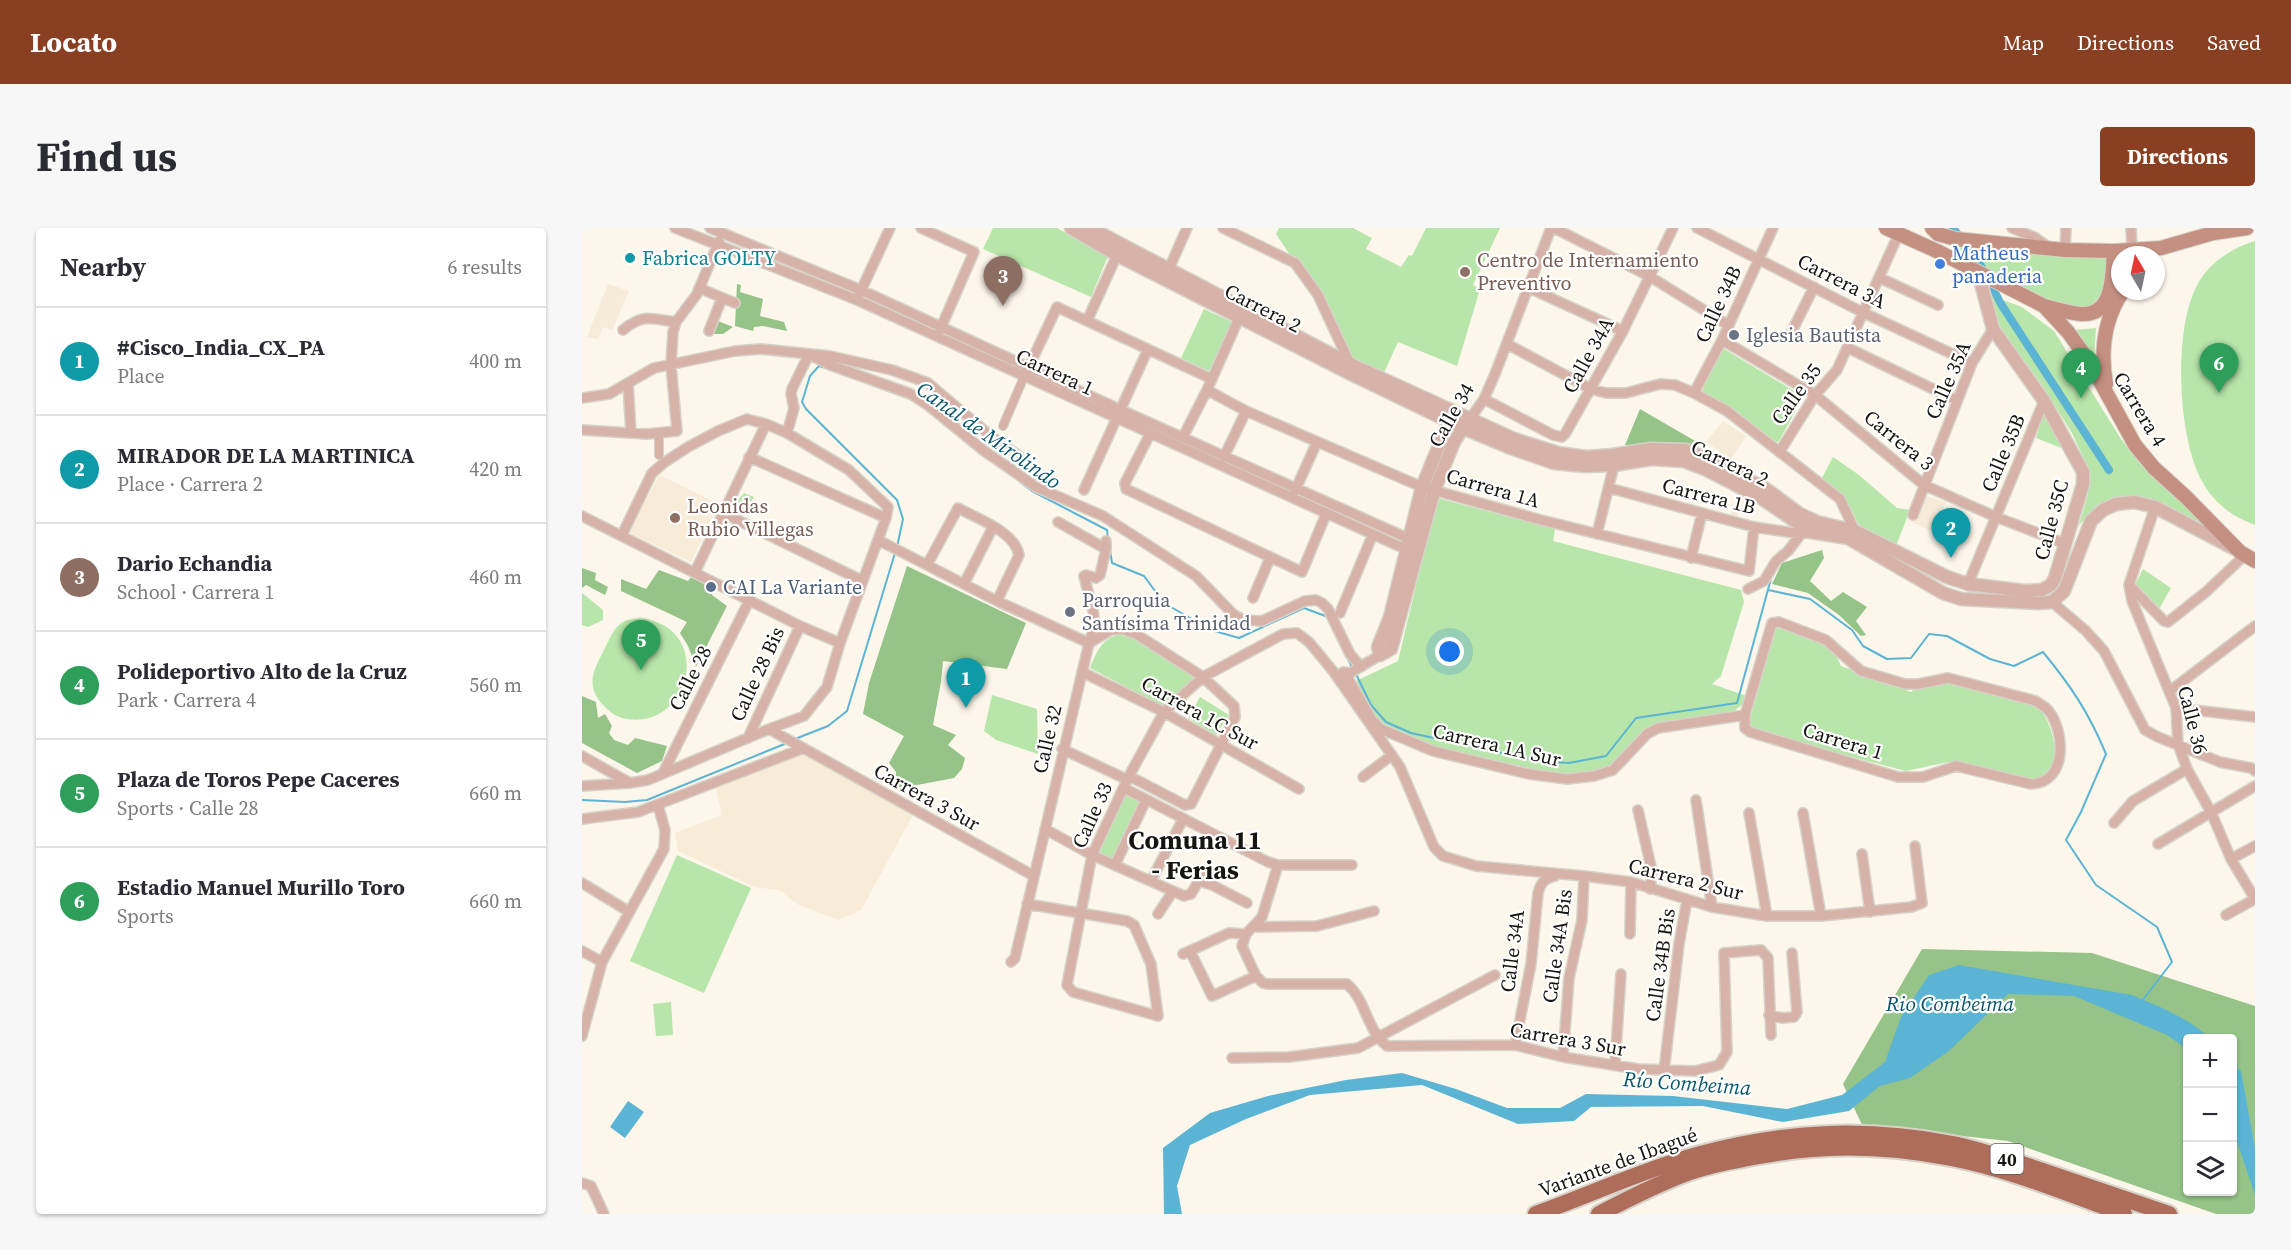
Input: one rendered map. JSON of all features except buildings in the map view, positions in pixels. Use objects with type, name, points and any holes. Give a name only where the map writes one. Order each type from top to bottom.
[{"type":"highway","name":"Variante de Ibagué","points":[[1536,1214],[1658,1166],[1741,1145],[1785,1137],[1841,1139],[1900,1136],[1954,1144],[1998,1156],[2169,1214]]},
{"type":"highway","name":"Variante de Ibagué","points":[[1599,1214],[1691,1172],[1732,1161],[1807,1148],[1841,1139],[1953,1158],[1994,1169],[2124,1214]]},
{"type":"main road","name":"Carrera 4","points":[[1886,228],[1900,231],[2044,306],[2068,332],[2089,361],[2136,445],[2154,468],[2247,556]]},
{"type":"main road","points":[[1932,228],[1955,236],[1987,241],[2065,250],[2111,251]]},
{"type":"main road","points":[[2165,249],[2219,230],[2247,228]]},
{"type":"main road","points":[[1939,252],[1936,243],[1955,236]]},
{"type":"main road","points":[[2044,306],[2083,314],[2091,313],[2103,306],[2111,290]]},
{"type":"main road","points":[[2112,403],[2103,368],[2104,340],[2117,300]]},
{"type":"street","name":"Carrera 1","points":[[675,228],[1029,368],[1119,415],[1150,434],[1326,514],[1373,534],[1413,547]]},
{"type":"street","name":"Carrera 1","points":[[710,228],[724,230],[861,290],[1024,377],[1119,415],[1183,437],[1296,489],[1413,547]]},
{"type":"street","points":[[857,300],[891,228]]},
{"type":"street","points":[[921,228],[975,252],[938,332]]},
{"type":"street","name":"Carrera 2","points":[[1071,228],[1239,318],[1466,424],[1511,448],[1554,463],[1586,466],[1614,465],[1651,459],[1684,461],[1707,470],[1761,498],[1806,533],[1848,538],[1943,593],[1961,599],[2052,602]]},
{"type":"street","name":"Carrera 2","points":[[1090,228],[1168,271],[1451,417]]},
{"type":"street","points":[[1168,271],[1187,228]]},
{"type":"street","points":[[1223,228],[1295,263],[1318,295],[1350,364]]},
{"type":"street","points":[[1553,228],[1649,276],[1728,325]]},
{"type":"street","name":"Calle 34","points":[[1428,489],[1454,442],[1484,399],[1553,228]]},
{"type":"street","name":"Calle 34A","points":[[1484,399],[1553,435],[1565,434],[1623,331],[1672,228]]},
{"type":"street","name":"Carrera 3A","points":[[1697,228],[1864,313],[1972,363]]},
{"type":"street","name":"Calle 34B","points":[[1694,393],[1722,340],[1773,228]]},
{"type":"street","points":[[2012,228],[2034,237],[2049,248]]},
{"type":"street","points":[[2065,250],[2066,228]]},
{"type":"street","points":[[2131,228],[2132,246]]},
{"type":"street","points":[[582,430],[659,434],[677,431],[671,365],[673,332],[676,322],[699,288],[724,230]]},
{"type":"street","name":"Calle 35","points":[[1780,451],[1815,395],[1837,370],[1900,231]]},
{"type":"street","points":[[1088,321],[1118,255]]},
{"type":"street","points":[[1981,274],[1993,329],[2044,401]]},
{"type":"street","points":[[1880,278],[1938,305]]},
{"type":"street","points":[[1790,334],[1814,287]]},
{"type":"street","points":[[699,288],[735,303]]},
{"type":"street","points":[[1529,288],[1623,331]]},
{"type":"street","points":[[709,331],[722,297]]},
{"type":"street","points":[[1003,426],[1057,308],[1212,379]]},
{"type":"street","points":[[1183,437],[1239,318]]},
{"type":"street","points":[[623,330],[636,319],[676,322]]},
{"type":"street","name":"Calle 35A","points":[[1913,515],[1956,400],[1972,363],[1993,329]]},
{"type":"street","name":"Carrera 3","points":[[1722,340],[1815,395],[1924,485],[1996,517],[2066,544]]},
{"type":"street","points":[[1507,344],[1591,388],[1606,393],[1626,393],[1647,386],[1668,384],[1694,393],[1727,411],[1840,499],[1855,531]]},
{"type":"street","points":[[1848,348],[1956,400]]},
{"type":"street","points":[[582,398],[605,396],[648,371],[727,353],[761,349],[809,354],[861,362],[928,383],[986,432],[1020,457]]},
{"type":"street","points":[[1084,490],[1148,350]]},
{"type":"street","points":[[787,433],[794,408],[792,389],[809,354]]},
{"type":"street","name":"Carrera 1A Sur","points":[[809,354],[830,365],[911,394],[930,406],[983,450],[1036,487],[1103,516],[1196,576],[1233,614],[1243,620],[1262,621],[1305,601],[1316,600],[1322,603],[1328,609],[1350,654],[1372,720],[1381,729],[1433,751],[1529,774],[1567,779],[1593,776],[1613,770],[1647,734],[1658,728],[1745,715]]},
{"type":"street","points":[[628,383],[631,433]]},
{"type":"street","name":"Carrera 1A","points":[[1207,390],[1246,411],[1428,489],[1690,558],[1749,571],[1754,527]]},
{"type":"street","name":"Calle 35C","points":[[2044,401],[2083,472],[2084,484],[2055,578]]},
{"type":"street","name":"Calle 35B","points":[[1968,584],[2044,401]]},
{"type":"street","points":[[1224,457],[1246,411]]},
{"type":"street","name":"Calle 34","points":[[1354,671],[1391,650],[1413,547],[1428,489],[1451,417]]},
{"type":"street","points":[[582,786],[648,780],[804,716],[826,687],[888,507],[849,470],[787,433],[766,424],[747,420],[736,422],[688,447],[652,473],[622,536]]},
{"type":"street","points":[[695,572],[766,424]]},
{"type":"street","name":"Carrera 2","points":[[1466,424],[1558,453],[1586,457],[1651,449],[1686,450],[1712,460],[1766,489],[1800,514],[1817,522],[1855,531],[1947,577],[1968,584],[2025,591],[2042,590],[2051,585],[2055,578]]},
{"type":"street","points":[[658,455],[659,434]]},
{"type":"street","points":[[1150,434],[1125,483],[1126,489],[1270,558],[1302,572],[1326,514]]},
{"type":"street","points":[[1292,498],[1317,442]]},
{"type":"street","points":[[749,457],[886,518]]},
{"type":"street","points":[[1597,534],[1614,465]]},
{"type":"street","name":"Carrera 1B","points":[[1609,488],[1754,527],[1806,533]]},
{"type":"street","name":"Calle 35C","points":[[2052,602],[2064,591],[2091,521],[2103,510],[2116,504],[2134,502],[2155,507]]},
{"type":"street","points":[[2155,507],[2247,556],[2168,622],[2164,621],[2129,585],[2155,507]]},
{"type":"street","points":[[927,565],[958,508],[1015,542],[1019,555],[997,600]]},
{"type":"street","points":[[723,513],[863,581]]},
{"type":"street","points":[[1690,558],[1702,513]]},
{"type":"street","points":[[582,516],[800,626],[840,643]]},
{"type":"street","name":"Calle 32","points":[[1011,962],[1016,958],[1062,749],[1094,629],[1095,611],[1084,576],[1096,578],[1100,575],[1106,545],[1058,522]]},
{"type":"street","points":[[964,584],[993,527]]},
{"type":"street","points":[[1748,589],[1764,581],[1776,561],[1806,533]]},
{"type":"street","points":[[1340,613],[1373,534]]},
{"type":"street","points":[[878,540],[964,584],[1089,643],[1111,630],[1124,630],[1136,634],[1203,677],[1234,706],[1236,712],[1191,804],[1185,805],[1127,782],[1062,749]]},
{"type":"street","points":[[1253,598],[1270,558]]},
{"type":"street","name":"Calle 36","points":[[2129,585],[2132,601],[2176,708],[2178,744],[2187,769],[2211,812],[2231,859],[2255,899]]},
{"type":"street","name":"Calle 28","points":[[663,773],[750,599]]},
{"type":"street","points":[[2052,602],[2086,631],[2104,651],[2145,730],[2220,762],[2251,768],[2255,771]]},
{"type":"street","name":"Carrera 1","points":[[1779,622],[1826,640],[1861,671],[1905,684],[1919,684],[1948,678],[2036,701],[2048,710],[2058,730],[2062,749],[2057,767],[2041,784],[2031,784],[1956,766],[1923,777],[1898,777],[1750,732],[1745,728],[1745,715],[1772,623],[1779,622]]},
{"type":"street","name":"Calle 28 Bis","points":[[748,738],[800,626]]},
{"type":"street","points":[[2170,691],[2255,626]]},
{"type":"street","name":"Calle 33","points":[[1080,913],[1127,921],[1134,925],[1152,964],[1158,1016],[1069,990],[1066,985],[1080,913],[1092,855],[1127,782],[1164,712],[1203,677],[1283,634],[1290,633],[1297,633],[1309,642],[1333,671]]},
{"type":"street","points":[[1333,671],[1354,671]]},
{"type":"street","points":[[1333,671],[1392,755],[1363,777]]},
{"type":"street","name":"Carrera 1C Sur","points":[[1082,672],[1164,712],[1299,789]]},
{"type":"street","points":[[2176,708],[2255,717]]},
{"type":"street","name":"Carrera 3 Sur","points":[[769,729],[1034,876]]},
{"type":"street","points":[[582,819],[638,812],[800,747]]},
{"type":"street","name":"Carrera 2 Sur","points":[[1392,755],[1434,847],[1443,856],[1476,866],[1631,882],[1712,908],[1767,916],[1821,916],[1911,907],[1922,903],[1915,846]]},
{"type":"street","points":[[582,756],[630,783]]},
{"type":"street","points":[[2114,823],[2133,801],[2187,769]]},
{"type":"street","points":[[1127,782],[1146,800],[1278,865],[1352,865]]},
{"type":"street","points":[[2158,844],[2255,786]]},
{"type":"street","points":[[1114,865],[1146,800]]},
{"type":"street","points":[[1696,800],[1712,908]]},
{"type":"street","points":[[582,1036],[602,962],[664,849],[665,830],[658,805]]},
{"type":"street","points":[[1638,810],[1652,871],[1650,889]]},
{"type":"street","points":[[1749,813],[1767,916]]},
{"type":"street","points":[[1803,813],[1821,916]]},
{"type":"street","points":[[1151,880],[1184,819]]},
{"type":"street","points":[[1045,829],[1092,855],[1186,897],[1191,894],[1204,872]]},
{"type":"street","points":[[2231,859],[2255,846]]},
{"type":"street","points":[[1862,854],[1870,912]]},
{"type":"street","points":[[1278,865],[1262,917],[1246,934],[1243,941],[1243,950],[1257,978],[1263,983],[1275,985],[1342,983],[1351,987],[1377,1037]]},
{"type":"street","name":"Calle 34A","points":[[1515,1045],[1531,964],[1540,883],[1546,878],[1559,874]]},
{"type":"street","name":"Calle 34A Bis","points":[[1563,1057],[1569,978],[1582,920],[1584,876]]},
{"type":"street","points":[[1198,881],[1212,885],[1247,903]]},
{"type":"street","points":[[1630,934],[1631,882]]},
{"type":"street","points":[[582,883],[628,911]]},
{"type":"street","points":[[1158,914],[1173,891]]},
{"type":"street","points":[[2226,915],[2255,899]]},
{"type":"street","name":"Calle 34B Bis","points":[[1664,1071],[1679,944],[1687,900]]},
{"type":"street","points":[[1027,904],[1080,913]]},
{"type":"street","points":[[1255,927],[1317,926],[1374,911]]},
{"type":"street","points":[[1246,934],[1229,933],[1187,952],[1212,996],[1257,978]]},
{"type":"street","name":"Carrera 3 Sur","points":[[1377,1037],[1387,1046],[1515,1045],[1563,1057],[1664,1071],[1695,1071],[1719,1065],[1727,1052],[1724,953],[1761,950],[1768,958],[1768,1015]]},
{"type":"street","points":[[582,951],[602,962]]},
{"type":"street","points":[[1771,1035],[1768,1015],[1782,1018],[1794,1017],[1797,1012],[1792,953]]},
{"type":"street","points":[[1615,1064],[1621,974]]},
{"type":"street","points":[[1232,1058],[1289,1058],[1358,1048],[1495,975]]},
{"type":"street","points":[[582,993],[594,995]]},
{"type":"street","points":[[582,1184],[589,1185],[593,1190],[604,1214]]},
{"type":"shaded area","points":[[608,284],[629,291],[612,330],[603,327],[598,339],[587,337]]},
{"type":"shaded area","points":[[1723,421],[1746,436],[1731,459],[1706,442]]},
{"type":"shaded area","name":"Leonidas Rubio Villegas","points":[[659,475],[719,504],[691,562],[630,533]]},
{"type":"shaded area","points":[[1738,494],[1746,496],[1737,517],[1730,516]]},
{"type":"shaded area","points":[[1924,495],[1946,502],[1933,532],[1911,522]]},
{"type":"shaded area","points":[[804,753],[914,813],[861,910],[838,920],[799,905],[779,890],[755,887],[678,851],[675,833],[722,815],[716,788]]},
{"type":"green space","points":[[993,228],[1057,228],[1108,256],[1091,297],[983,249]]},
{"type":"green space","points":[[1279,228],[1353,228],[1372,238],[1366,249],[1401,267],[1409,255],[1412,256],[1426,228],[1500,228],[1473,285],[1480,289],[1457,366],[1398,342],[1384,373],[1352,359],[1276,234]]},
{"type":"green space","points":[[2255,241],[2255,525],[2225,509],[2203,483],[2194,463],[2188,439],[2181,382],[2185,324],[2191,300],[2200,280],[2224,256]]},
{"type":"green space","points":[[1958,247],[2107,257],[2107,281],[2099,303],[2082,309],[2047,301],[1957,252]]},
{"type":"green space","points":[[737,284],[741,285],[740,292],[763,299],[760,316],[784,322],[787,331],[763,326],[754,327],[753,331],[735,326]]},
{"type":"green space","points":[[1989,295],[2022,307],[2054,331],[2121,439],[2141,465],[2202,523],[2153,501],[2138,497],[2124,497],[2109,500],[2094,510],[2079,525],[2088,494],[2089,470],[2072,433],[2039,381],[2004,333],[1995,317]]},
{"type":"green space","points":[[1204,309],[1232,322],[1209,371],[1181,358]]},
{"type":"green space","points":[[718,321],[733,327],[723,334],[713,334]]},
{"type":"green space","points":[[2096,328],[2094,359],[2075,330]]},
{"type":"green space","points":[[1724,349],[1801,395],[1802,399],[1779,441],[1776,442],[1731,407],[1702,391],[1721,350]]},
{"type":"green space","points":[[1640,409],[1702,445],[1625,445]]},
{"type":"green space","points":[[2044,411],[2064,449],[2036,438]]},
{"type":"green space","points":[[1833,457],[1859,475],[1897,508],[1910,510],[1896,546],[1859,525],[1844,496],[1822,478]]},
{"type":"green space","points":[[744,493],[754,497],[746,510],[738,510],[738,500]]},
{"type":"green space","points":[[1437,498],[1555,529],[1553,541],[1741,590],[1744,602],[1721,676],[1712,684],[1747,696],[1744,703],[1733,712],[1659,722],[1642,731],[1609,767],[1567,776],[1434,748],[1382,727],[1354,682],[1398,661]]},
{"type":"green space","points":[[1822,550],[1824,558],[1810,581],[1831,601],[1843,592],[1867,607],[1856,621],[1866,635],[1861,636],[1839,615],[1808,593],[1772,584],[1782,563]]},
{"type":"green space","points":[[907,566],[1026,623],[1007,669],[943,661],[933,725],[956,735],[948,745],[965,758],[962,769],[954,778],[896,789],[896,772],[889,763],[904,736],[863,714],[869,683]]},
{"type":"green space","points":[[582,568],[596,573],[595,580],[608,587],[605,595],[586,585],[582,588]]},
{"type":"green space","points":[[2143,569],[2171,588],[2159,609],[2134,587]]},
{"type":"green space","points":[[659,570],[688,581],[693,575],[716,587],[712,595],[727,606],[696,667],[680,633],[687,622],[621,591],[621,579],[646,589]]},
{"type":"green space","points":[[582,593],[603,610],[603,620],[588,627],[582,625]]},
{"type":"green space","points":[[641,618],[664,626],[679,639],[686,657],[686,676],[679,694],[667,709],[649,718],[621,718],[604,706],[598,698],[594,691],[593,677],[597,663],[617,627],[625,621]]},
{"type":"green space","points":[[1781,626],[1824,645],[1837,657],[1841,666],[1911,692],[1917,687],[1948,681],[2036,704],[2049,725],[2053,738],[2053,763],[2048,773],[2039,780],[2025,782],[1948,762],[1906,771],[1752,731],[1748,727],[1774,628]]},
{"type":"green space","points":[[1119,634],[1128,634],[1198,678],[1165,707],[1090,668],[1104,643]]},
{"type":"green space","points":[[992,695],[1037,709],[1038,754],[996,740],[984,731]]},
{"type":"green space","points":[[582,696],[596,702],[598,718],[605,714],[612,726],[609,733],[614,740],[628,745],[635,738],[667,746],[662,761],[637,773],[582,743]]},
{"type":"green space","points":[[1200,697],[1229,715],[1216,735],[1188,718]]},
{"type":"green space","points":[[1124,788],[1146,800],[1115,865],[1092,855]]},
{"type":"green space","points":[[677,855],[751,888],[704,993],[630,961]]},
{"type":"green space","points":[[1922,949],[2092,953],[2255,1006],[2255,1214],[2216,1214],[2008,1141],[1862,1125],[1843,1084]]},
{"type":"green space","points":[[671,1002],[673,1035],[656,1036],[653,1004]]},
{"type":"water","name":"Rio Combeima","points":[[1959,965],[2132,995],[2163,1008],[2204,1034],[2183,1034],[2183,1046],[2167,1035],[2074,996],[2008,994],[1949,1051],[1910,1078],[1880,1086],[1849,1111],[1783,1122],[1703,1106],[1591,1107],[1574,1121],[1518,1124],[1422,1085],[1310,1095],[1246,1119],[1190,1145],[1177,1186],[1182,1214],[1164,1214],[1163,1148],[1210,1113],[1268,1096],[1346,1080],[1402,1073],[1456,1089],[1507,1108],[1560,1108],[1586,1094],[1673,1096],[1787,1109],[1842,1095],[1885,1062],[1901,1017],[1929,975]]},
{"type":"water","points":[[2237,1067],[2241,1071],[2255,1148],[2255,1195],[2237,1142]]},
{"type":"water","points":[[628,1101],[644,1112],[625,1138],[610,1127]]},
{"type":"waterway","name":"Canal de Mirolindo","points":[[1953,228],[1978,260],[2001,304],[2109,470]]},
{"type":"waterway","name":"Canal de Mirolindo","points":[[829,369],[819,366],[810,376],[802,402],[806,409],[897,500],[903,519],[897,547]]},
{"type":"waterway","name":"Canal de Mirolindo","points":[[845,375],[913,400]]},
{"type":"waterway","name":"Canal de Mirolindo","points":[[923,407],[932,414]]},
{"type":"waterway","name":"Canal de Mirolindo","points":[[1020,482],[1032,491],[1107,530],[1108,539]]},
{"type":"waterway","name":"Canal de Mirolindo","points":[[1110,550],[1112,563],[1144,576],[1164,603],[1211,630],[1239,638],[1304,608],[1328,617]]},
{"type":"waterway","name":"Canal de Mirolindo","points":[[795,739],[828,726],[847,711],[895,553]]},
{"type":"waterway","name":"Canal de Mirolindo","points":[[1356,674],[1371,705],[1386,722],[1411,733],[1539,761],[1569,763],[1606,756],[1636,718],[1737,703],[1772,575]]},
{"type":"waterway","points":[[1768,590],[1810,599],[1852,630],[1863,646],[1887,659],[1911,658],[1929,634],[1947,636],[1990,659],[2014,666],[2043,652],[2079,700],[2106,754],[2066,840],[2096,885],[2157,927],[2172,962],[2142,1001]]},
{"type":"waterway","name":"Canal de Mirolindo","points":[[1346,655],[1353,669]]},
{"type":"waterway","name":"Canal de Mirolindo","points":[[582,800],[625,802],[647,800],[787,743]]},
{"type":"place","name":"Fabrica GOLTY","points":[[630,258]]},
{"type":"place","name":"Matheus panaderia","points":[[1940,264]]},
{"type":"place","name":"Centro de Internamiento Preventivo","points":[[1465,272]]},
{"type":"place","name":"Dario Echandia","points":[[1003,306]]},
{"type":"place","name":"Iglesia Bautista","points":[[1734,335]]},
{"type":"place","name":"Estadio Manuel Murillo Toro","points":[[2219,393]]},
{"type":"place","name":"Polideportivo Alto de la Cruz","points":[[2081,398]]},
{"type":"place","name":"Leonidas Rubio Villegas","points":[[675,518]]},
{"type":"place","name":"MIRADOR DE LA MARTINICA","points":[[1951,558]]},
{"type":"place","name":"CAI La Variante","points":[[711,587]]},
{"type":"place","name":"Parroquia Santísima Trinidad","points":[[1070,612]]},
{"type":"place","name":"Plaza de Toros Pepe Caceres","points":[[641,670]]},
{"type":"place","name":"#Cisco_India_CX_PA","points":[[966,708]]},
{"type":"district","name":"Comuna 11 - Ferias","points":[[1195,855]]},
{"type":"water label","name":"Río Combeima","points":[[1687,1083]]}]
